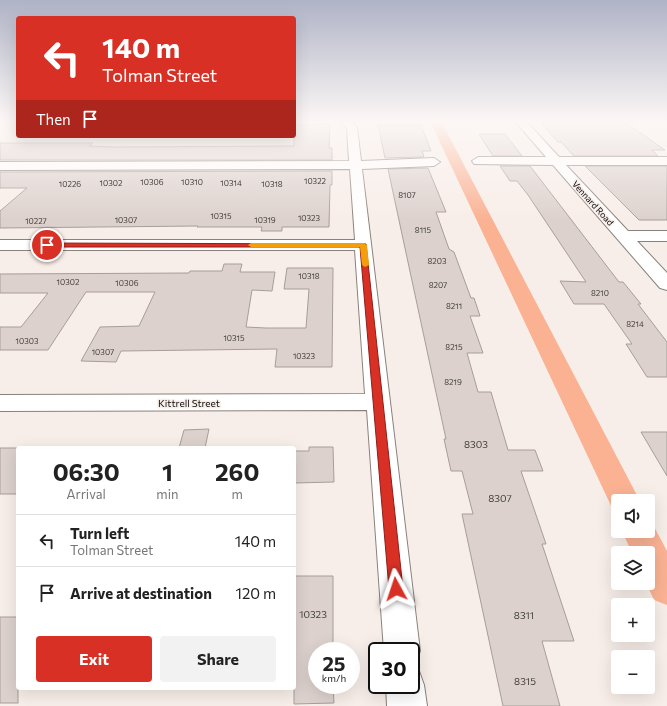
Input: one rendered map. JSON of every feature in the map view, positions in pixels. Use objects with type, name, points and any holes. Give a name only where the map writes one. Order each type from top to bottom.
[{"type":"street","points":[[355,154],[401,642]]},
{"type":"street","name":"Vennard Road","points":[[550,154],[667,284]]},
{"type":"street","points":[[478,161],[667,161]]},
{"type":"street","points":[[0,166],[356,165],[434,162]]},
{"type":"street","points":[[624,236],[667,236]]},
{"type":"street","points":[[0,245],[363,245]]},
{"type":"street","name":"Kittrell Street","points":[[0,403],[378,402]]},
{"type":"street","points":[[406,694],[408,706]]},
{"type":"building","points":[[0,154],[332,154],[332,160],[0,160]]},
{"type":"building","points":[[384,154],[423,154],[424,157],[385,158]]},
{"type":"building","points":[[492,154],[520,154],[522,156],[493,156]]},
{"type":"building","points":[[572,154],[656,154],[658,156],[574,156]]},
{"type":"building","points":[[500,166],[530,166],[619,282],[623,282],[641,304],[638,304],[667,342],[667,377],[647,377],[626,344],[632,344],[604,304],[574,304],[560,281],[586,282],[528,195],[517,181],[510,181]]},
{"type":"building","points":[[585,166],[667,166],[667,220],[639,220]]},
{"type":"building","points":[[428,168],[446,212],[436,212],[449,249],[454,252],[471,298],[474,298],[480,316],[470,316],[483,353],[467,353],[478,392],[491,392],[508,450],[535,450],[543,471],[521,471],[546,544],[542,544],[574,641],[542,641],[560,706],[503,706],[462,514],[473,514],[462,471],[451,471],[444,439],[446,439],[388,169]]},
{"type":"building","points":[[332,171],[332,185],[330,185],[329,227],[282,227],[282,231],[261,231],[262,227],[197,227],[198,226],[0,228],[0,211],[27,188],[0,188],[0,172]]},
{"type":"building","points":[[224,264],[242,264],[240,272],[275,272],[272,291],[252,290],[246,327],[266,328],[306,328],[309,289],[284,289],[287,268],[333,268],[332,367],[275,367],[277,349],[121,351],[116,362],[81,361],[100,327],[139,326],[155,292],[86,292],[48,350],[0,350],[0,327],[21,327],[48,293],[0,293],[0,274],[189,273],[190,271],[222,271]]},
{"type":"building","points":[[209,429],[205,446],[180,446],[184,430]]},
{"type":"building","points":[[641,432],[667,432],[667,476]]},
{"type":"building","points":[[309,447],[333,447],[334,482],[296,483],[296,451],[309,451]]},
{"type":"building","points":[[0,448],[16,448],[16,494],[0,494]]},
{"type":"building","points":[[296,576],[333,576],[333,642],[308,642],[308,694],[334,694],[334,703],[294,704],[294,690],[296,690]]},
{"type":"building","points":[[0,617],[16,617],[16,690],[18,690],[18,703],[0,703]]},
{"type":"waterway","points":[[451,154],[621,494]]},
{"type":"waterway","points":[[642,538],[667,588]]},
{"type":"slow traffic","points":[[251,245],[363,245],[365,265]]},
{"type":"route","points":[[47,245],[363,245],[396,589]]}]
